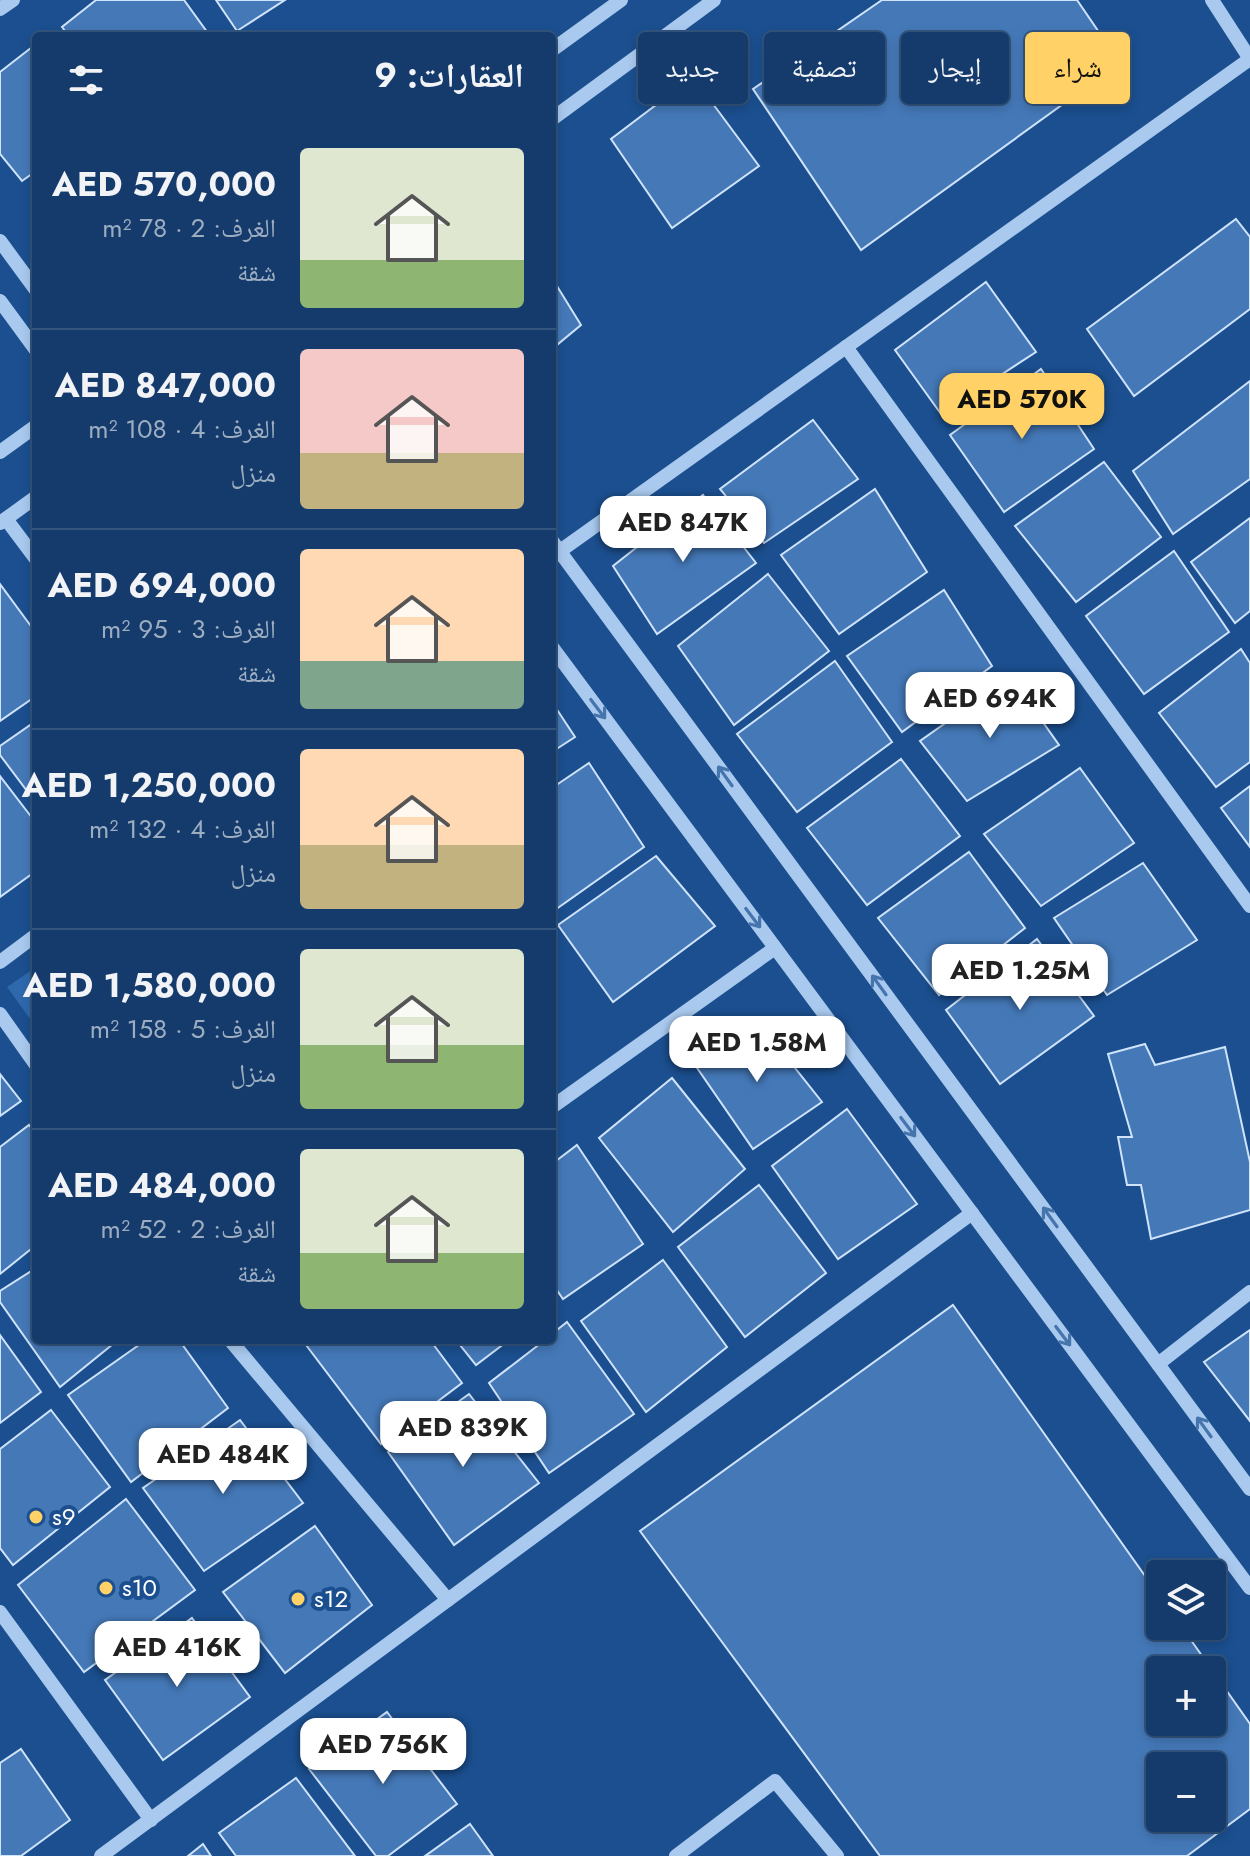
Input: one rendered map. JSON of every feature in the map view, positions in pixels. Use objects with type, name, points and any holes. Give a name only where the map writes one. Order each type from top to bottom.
[{"type":"street","points":[[0,9],[13,0]]},
{"type":"street","points":[[556,47],[621,0]]},
{"type":"street","points":[[556,116],[714,0]]},
{"type":"street","points":[[1212,0],[1250,59],[846,347],[556,546],[1250,1489]]},
{"type":"street","points":[[0,241],[32,285]]},
{"type":"street","points":[[0,301],[32,345]]},
{"type":"street","points":[[846,347],[1250,906]]},
{"type":"street","points":[[0,452],[32,429]]},
{"type":"street","points":[[32,500],[3,521],[32,554]]},
{"type":"street","points":[[556,652],[1250,1588]]},
{"type":"street","points":[[0,962],[32,938]]},
{"type":"street","points":[[556,1104],[775,948]]},
{"type":"street","points":[[0,1014],[32,1059]]},
{"type":"street","points":[[101,1856],[972,1213]]},
{"type":"street","points":[[1158,1364],[1250,1292]]},
{"type":"street","points":[[234,1344],[448,1600]]},
{"type":"street","points":[[0,1612],[151,1820]]},
{"type":"street","points":[[676,1856],[775,1781],[837,1856]]},
{"type":"shaded area","points":[[32,970],[32,1021],[7,987]]},
{"type":"building","points":[[96,0],[184,0],[207,32],[66,32],[62,27]]},
{"type":"building","points":[[216,0],[285,0],[237,31]]},
{"type":"building","points":[[882,0],[1077,0],[1099,32],[1025,32],[1025,104],[1063,104],[861,250],[753,89],[764,81],[764,104],[885,104],[885,32],[836,32]]},
{"type":"building","points":[[32,47],[32,174],[22,181],[0,154],[0,72]]},
{"type":"building","points":[[657,104],[713,104],[759,166],[672,228],[611,139]]},
{"type":"building","points":[[1236,219],[1250,237],[1250,309],[1134,396],[1087,329]]},
{"type":"building","points":[[986,282],[1036,352],[941,414],[895,350]]},
{"type":"building","points":[[556,284],[581,325],[556,346]]},
{"type":"building","points":[[1041,369],[1094,449],[1004,512],[950,435]]},
{"type":"building","points":[[1250,381],[1250,479],[1173,534],[1133,471]]},
{"type":"building","points":[[813,420],[858,479],[764,543],[720,489]]},
{"type":"building","points":[[1104,462],[1161,537],[1076,602],[1015,526]]},
{"type":"building","points":[[875,489],[927,572],[839,634],[781,555]]},
{"type":"building","points":[[703,495],[756,563],[657,634],[613,566]]},
{"type":"building","points":[[1250,518],[1250,611],[1235,623],[1191,562]]},
{"type":"building","points":[[1174,551],[1229,632],[1144,694],[1086,616]]},
{"type":"building","points":[[768,574],[829,651],[734,725],[678,646]]},
{"type":"building","points":[[0,584],[32,628],[32,699],[0,721]]},
{"type":"building","points":[[944,590],[992,666],[902,732],[847,656]]},
{"type":"building","points":[[1241,649],[1250,663],[1250,762],[1216,787],[1159,713]]},
{"type":"building","points":[[835,661],[892,742],[797,812],[737,734]]},
{"type":"building","points":[[1011,677],[1059,745],[967,801],[920,741]]},
{"type":"building","points":[[556,708],[575,737],[556,749]]},
{"type":"building","points":[[32,724],[32,798],[0,755],[0,746]]},
{"type":"building","points":[[901,759],[960,836],[867,905],[807,828]]},
{"type":"building","points":[[589,763],[644,847],[556,909],[556,785]]},
{"type":"building","points":[[1080,768],[1134,843],[1041,906],[984,834]]},
{"type":"building","points":[[0,776],[32,818],[32,874],[0,897]]},
{"type":"building","points":[[1250,786],[1250,847],[1221,808]]},
{"type":"building","points":[[969,852],[1025,928],[939,995],[878,918]]},
{"type":"building","points":[[656,856],[715,926],[613,1002],[558,925]]},
{"type":"building","points":[[1143,863],[1197,940],[1107,995],[1054,918]]},
{"type":"building","points":[[1037,939],[1094,1016],[1000,1084],[946,1010]]},
{"type":"building","points":[[757,1020],[822,1102],[753,1149],[693,1062]]},
{"type":"building","points":[[1145,1044],[1155,1065],[1225,1047],[1250,1162],[1250,1210],[1151,1239],[1141,1185],[1127,1185],[1118,1137],[1132,1137],[1108,1054]]},
{"type":"building","points":[[0,1074],[21,1101],[0,1116]]},
{"type":"building","points":[[672,1078],[745,1169],[673,1232],[599,1138]]},
{"type":"building","points":[[847,1109],[917,1204],[838,1259],[772,1166]]},
{"type":"building","points":[[29,1125],[32,1129],[32,1248],[0,1274],[0,1147]]},
{"type":"building","points":[[577,1145],[643,1244],[563,1299],[556,1289],[556,1161]]},
{"type":"building","points":[[759,1185],[826,1273],[745,1337],[678,1247]]},
{"type":"building","points":[[663,1260],[727,1347],[646,1412],[581,1321]]},
{"type":"building","points":[[32,1271],[32,1344],[113,1344],[60,1387],[0,1302],[0,1291]]},
{"type":"building","points":[[953,1305],[1146,1577],[1146,1640],[1191,1640],[1202,1656],[1146,1656],[1146,1736],[1226,1736],[1226,1690],[1250,1724],[1250,1809],[1226,1827],[1226,1752],[1146,1752],[1146,1832],[1219,1832],[1187,1856],[880,1856],[640,1531]]},
{"type":"building","points":[[567,1322],[634,1414],[549,1473],[489,1383],[540,1344],[556,1344],[556,1331]]},
{"type":"building","points":[[1250,1330],[1250,1421],[1204,1362]]},
{"type":"building","points":[[0,1335],[41,1392],[0,1423]]},
{"type":"building","points":[[140,1344],[182,1344],[228,1408],[131,1482],[68,1395]]},
{"type":"building","points":[[433,1344],[462,1383],[381,1444],[306,1345]]},
{"type":"building","points":[[459,1344],[504,1344],[476,1365]]},
{"type":"building","points":[[469,1394],[539,1483],[454,1545],[388,1452]]},
{"type":"building","name":"s9","points":[[51,1410],[110,1487],[13,1565],[0,1548],[0,1449]]},
{"type":"building","points":[[240,1420],[303,1503],[204,1571],[143,1488]]},
{"type":"building","name":"s10","points":[[126,1499],[195,1590],[84,1672],[18,1585]]},
{"type":"building","name":"s12","points":[[315,1526],[372,1605],[285,1673],[223,1592]]},
{"type":"building","points":[[192,1618],[250,1697],[163,1760],[105,1680]]},
{"type":"building","points":[[387,1712],[457,1804],[388,1856],[376,1856],[309,1769]]},
{"type":"building","points":[[21,1749],[70,1820],[21,1856],[0,1856],[0,1763]]},
{"type":"building","points":[[296,1778],[355,1856],[236,1856],[219,1833]]},
{"type":"building","points":[[470,1824],[493,1856],[425,1856]]},
{"type":"building","points":[[203,1844],[211,1856],[188,1856]]},
{"type":"place","name":"s9","points":[[36,1517]]},
{"type":"place","name":"s10","points":[[106,1588]]},
{"type":"place","name":"s12","points":[[298,1599]]}]
